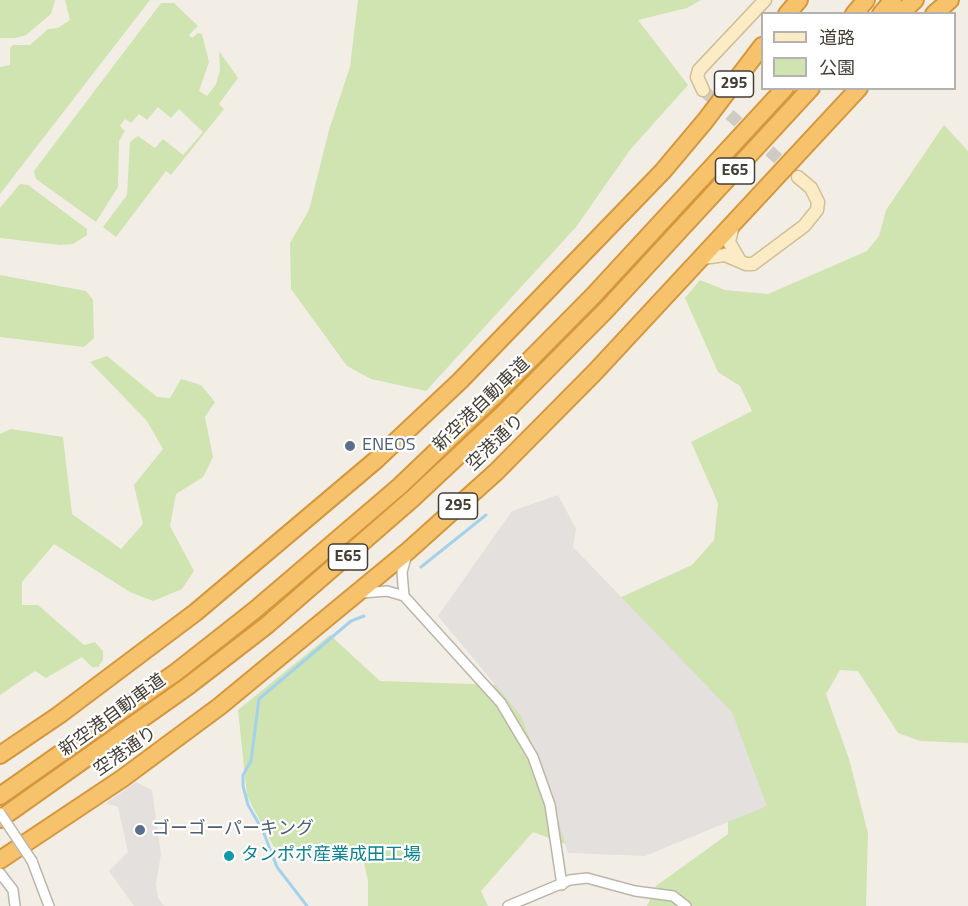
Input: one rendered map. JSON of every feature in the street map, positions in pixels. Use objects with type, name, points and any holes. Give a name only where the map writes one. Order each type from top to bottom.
[{"type":"highway","points":[[789,12],[799,0]]},
{"type":"highway","points":[[856,12],[866,0]]},
{"type":"highway","points":[[883,12],[893,0]]},
{"type":"highway","points":[[902,12],[915,0]]},
{"type":"highway","points":[[936,12],[950,0]]},
{"type":"highway","name":"295","points":[[0,754],[59,715],[196,612],[376,460],[460,381],[663,171],[705,121],[761,47]]},
{"type":"highway","name":"新空港自動車道","points":[[0,796],[175,672],[255,610],[400,486],[492,398],[593,296],[783,90]]},
{"type":"highway","name":"新空港自動車道","points":[[0,819],[188,687],[343,561],[506,411],[659,253],[809,90]]},
{"type":"highway","points":[[659,253],[716,200],[822,90]]},
{"type":"highway","name":"空港通り","points":[[0,860],[171,743],[273,665],[408,551],[496,472],[595,372],[857,90]]},
{"type":"street","points":[[703,90],[697,77],[699,70],[765,0]]},
{"type":"street","points":[[702,258],[725,255],[746,264],[759,262],[813,217],[818,202],[811,188],[798,177]]},
{"type":"street","points":[[733,225],[730,243],[741,262]]},
{"type":"street","points":[[404,596],[402,572],[408,551]]},
{"type":"street","points":[[358,594],[377,590],[404,596],[501,703],[533,757],[549,806],[562,885]]},
{"type":"street","points":[[0,813],[32,861],[49,906]]},
{"type":"street","points":[[0,873],[13,890],[15,906]]},
{"type":"street","points":[[507,906],[570,880],[587,879],[635,891],[673,896],[686,906]]},
{"type":"green space","points":[[0,0],[55,0],[51,14],[26,35],[0,38]]},
{"type":"green space","points":[[65,0],[150,0],[0,194],[0,67],[10,65],[10,48],[13,45],[30,45],[48,29],[58,28],[70,20]]},
{"type":"green space","points":[[358,0],[701,0],[687,8],[638,20],[688,85],[630,150],[576,227],[426,391],[371,379],[347,366],[291,289],[290,243],[309,210],[329,130],[350,67]]},
{"type":"green space","points":[[161,3],[174,3],[198,26],[189,35],[192,38],[198,33],[202,34],[209,62],[199,91],[207,96],[216,84],[220,70],[219,51],[238,78],[219,104],[224,109],[171,175],[166,171],[116,237],[103,227],[127,195],[130,142],[138,136],[155,148],[163,139],[183,155],[203,132],[179,109],[171,118],[158,107],[147,120],[139,114],[131,123],[125,119],[120,126],[125,131],[119,141],[118,187],[96,222],[36,179],[34,171]]},
{"type":"green space","points":[[944,125],[968,151],[968,743],[920,741],[898,733],[858,671],[840,670],[826,694],[849,759],[868,833],[866,906],[647,906],[656,886],[728,834],[728,820],[571,846],[533,832],[481,891],[488,906],[368,906],[368,881],[363,858],[351,850],[277,853],[247,796],[238,710],[330,635],[380,681],[503,685],[617,599],[692,565],[714,540],[718,503],[691,442],[752,411],[740,386],[718,372],[685,298],[700,280],[725,290],[768,294],[867,251],[879,236],[886,210]]},
{"type":"green space","points":[[20,184],[28,185],[87,229],[87,235],[73,244],[60,245],[0,238],[0,208]]},
{"type":"green space","points":[[0,275],[86,291],[93,300],[94,338],[84,347],[0,337]]},
{"type":"green space","points":[[107,356],[157,397],[170,398],[181,379],[201,385],[215,402],[205,417],[213,457],[203,477],[176,494],[170,526],[194,571],[182,589],[153,601],[130,592],[54,544],[22,582],[22,605],[38,605],[84,645],[95,642],[103,651],[103,660],[98,667],[92,667],[82,657],[46,678],[35,671],[0,695],[0,434],[11,429],[63,437],[72,514],[121,549],[143,524],[134,485],[163,449],[147,421],[90,362]]},
{"type":"shaded area","points":[[558,495],[576,529],[573,547],[732,712],[767,806],[645,856],[568,853],[545,777],[521,716],[438,616],[512,511]]},
{"type":"shaded area","name":"ゴーゴーパーキング","points":[[136,782],[152,790],[161,854],[156,884],[158,898],[164,906],[134,906],[109,871],[128,852],[118,807],[106,803]]},
{"type":"waterway","points":[[421,567],[486,515]]},
{"type":"waterway","points":[[307,906],[277,867],[263,831],[248,805],[243,786],[243,775],[251,761],[259,699],[351,621],[364,616]]},
{"type":"tunnel","points":[[703,90],[798,177]]},
{"type":"place","name":"ENEOS","points":[[350,446]]},
{"type":"place","name":"ゴーゴーパーキング","points":[[140,830]]},
{"type":"place","name":"タンポポ産業成田工場","points":[[229,856]]}]
